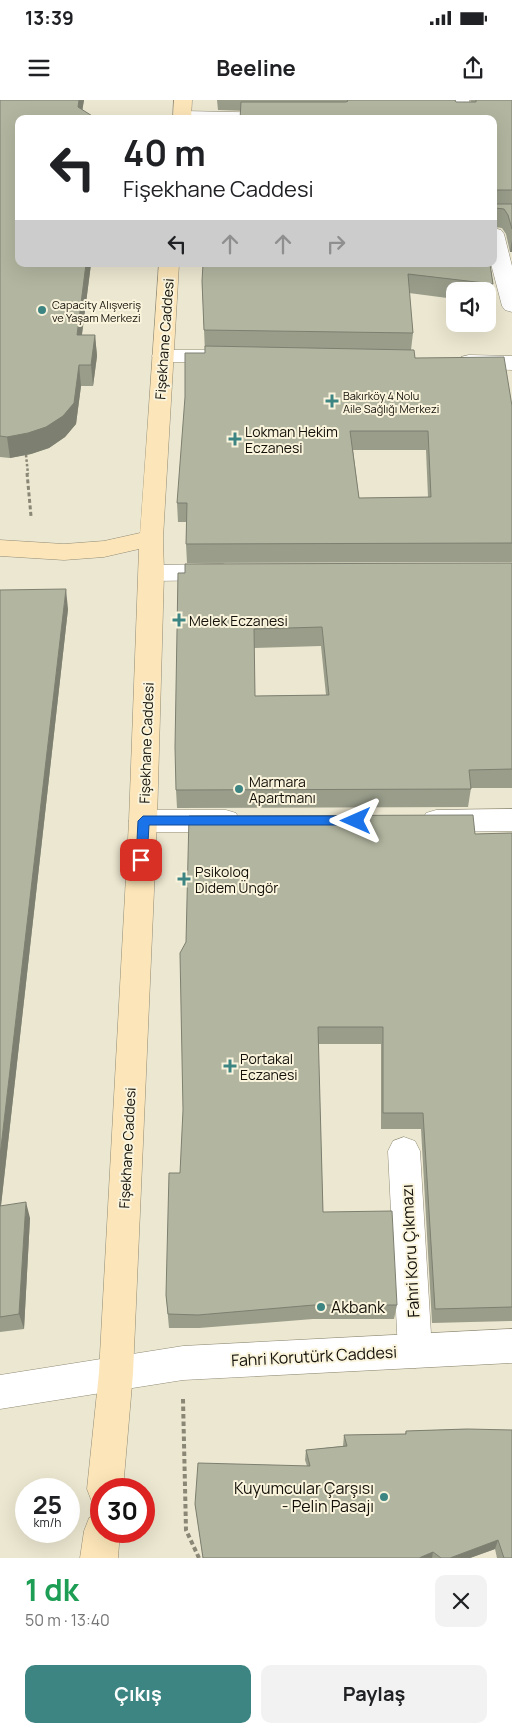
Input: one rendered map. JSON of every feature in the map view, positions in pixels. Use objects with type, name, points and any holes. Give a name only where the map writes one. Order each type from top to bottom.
[{"type":"main road","name":"Fişekhane Caddesi","points":[[107,1478],[116,1373],[143,821],[152,573],[151,538],[169,267]]},
{"type":"main road","points":[[0,548],[64,552],[104,550],[151,538]]},
{"type":"main road","points":[[99,1558],[101,1543]]},
{"type":"street","points":[[460,100],[463,115]]},
{"type":"street","points":[[182,111],[259,115]]},
{"type":"street","points":[[497,246],[512,306]]},
{"type":"street","points":[[163,356],[238,356]]},
{"type":"street","points":[[453,362],[512,363]]},
{"type":"street","points":[[152,573],[244,572]]},
{"type":"street","points":[[414,821],[512,820]]},
{"type":"street","points":[[143,821],[250,821]]},
{"type":"street","name":"Fahri Koru Çıkmazı","points":[[404,1151],[415,1351]]},
{"type":"street","name":"Fahri Korutürk Caddesi","points":[[0,1392],[183,1363],[512,1346]]},
{"type":"path","points":[[26,455],[31,516]]},
{"type":"path","points":[[355,809],[356,821]]},
{"type":"path","points":[[183,1363],[186,1530],[199,1558]]},
{"type":"building","name":"Capacity Alışveriş ve Yaşam Merkezi","points":[[0,100],[79,100],[78,107],[91,115],[15,115],[15,267],[86,267],[77,335],[95,335],[91,365],[79,365],[74,403],[63,416],[46,427],[28,433],[7,437],[0,436]]},
{"type":"building","points":[[455,100],[456,102],[476,102],[476,100],[512,100],[512,190],[497,190],[497,115],[240,115],[241,102]]},
{"type":"building","points":[[497,204],[512,204],[512,229],[508,215],[504,209],[497,208]]},
{"type":"building","points":[[203,267],[490,267],[493,282],[476,282],[408,274],[413,333],[204,330]]},
{"type":"building","points":[[205,346],[414,350],[415,358],[504,357],[512,406],[512,543],[186,544],[187,503],[177,503],[185,397],[185,353],[205,353]],"holes":[[[350,431],[428,431],[431,497],[359,498]]]},
{"type":"building","points":[[512,563],[512,769],[469,770],[471,789],[176,790],[178,573],[185,573],[185,564]],"holes":[[[322,627],[329,695],[255,696],[254,629]]]},
{"type":"building","points":[[66,589],[0,1156],[0,590]]},
{"type":"building","points":[[473,815],[475,834],[512,833],[512,1307],[435,1309],[423,1113],[383,1113],[383,1027],[318,1027],[323,1212],[392,1211],[397,1305],[314,1305],[198,1315],[168,1314],[166,1295],[169,1173],[180,1173],[183,1110],[180,953],[186,942],[189,816]]},
{"type":"building","points":[[26,1202],[19,1314],[0,1317],[0,1206]]},
{"type":"building","points":[[512,1430],[512,1558],[504,1558],[498,1540],[450,1558],[441,1558],[433,1552],[419,1558],[203,1558],[195,1504],[198,1463],[310,1466],[306,1450],[347,1446],[344,1435],[406,1434],[406,1431]]},
{"type":"place","name":"Capacity Alışveriş ve Yaşam Merkezi","points":[[42,310]]},
{"type":"place","name":"Bakırköy 4 Nolu Aile Sağlığı Merkezi","points":[[332,401]]},
{"type":"place","name":"Lokman Hekim Eczanesi","points":[[235,439]]},
{"type":"place","name":"Melek Eczanesi","points":[[179,620]]},
{"type":"place","name":"Marmara Apartmanı","points":[[239,789]]},
{"type":"place","name":"Psikolog Didem Üngör","points":[[184,879]]},
{"type":"place","name":"Portakal Eczanesi","points":[[230,1066]]},
{"type":"place","name":"Akbank","points":[[321,1307]]},
{"type":"place","name":"Kuyumcular Çarşısı - Pelin Pasajı","points":[[384,1497]]},
{"type":"route","points":[[141,860],[143,821],[356,821]]}]
